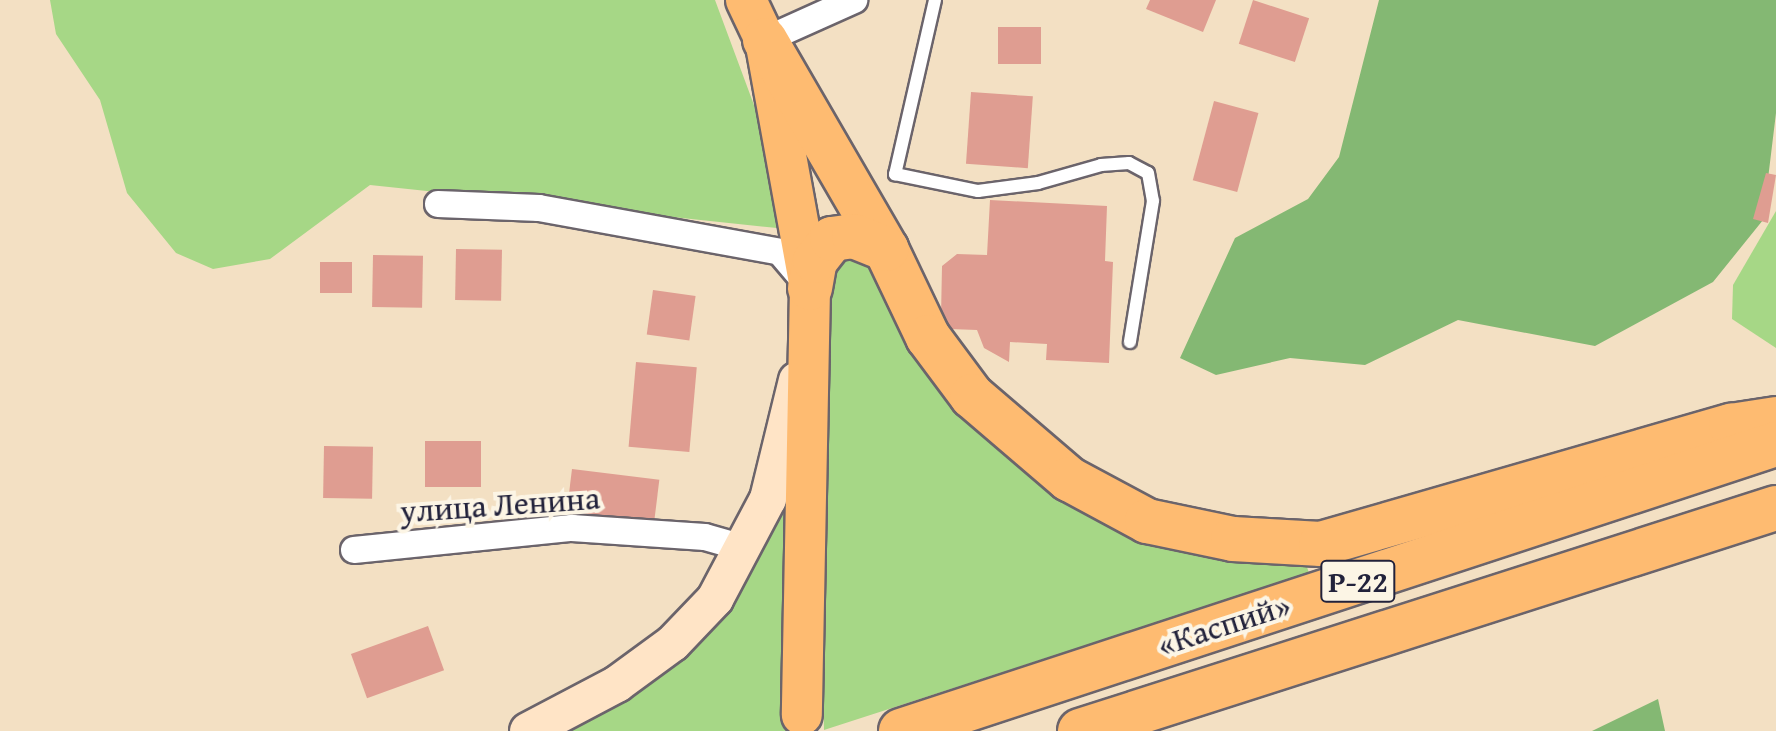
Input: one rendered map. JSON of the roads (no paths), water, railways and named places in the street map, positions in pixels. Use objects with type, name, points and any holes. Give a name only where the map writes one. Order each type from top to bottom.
[{"type":"highway","points":[[765,40],[886,249],[928,337],[998,423],[1069,479],[1107,502],[1190,532],[1321,544],[1731,426],[1776,419]]},
{"type":"highway","points":[[810,288],[815,261],[832,239],[854,236],[886,249]]},
{"type":"highway","name":"«Каспий»","points":[[920,724],[1776,444]]},
{"type":"highway","name":"«Каспий»","points":[[1080,731],[1776,508]]},
{"type":"main road","points":[[746,0],[765,40],[810,288],[802,715]]},
{"type":"main road","points":[[528,731],[617,684],[673,643],[715,599],[768,499],[784,445],[810,288]]},
{"type":"street","points":[[765,40],[854,0]]},
{"type":"street","points":[[438,204],[539,208],[780,252],[810,288]]},
{"type":"street","name":"улица Ленина","points":[[354,550],[572,528],[705,537],[744,548]]},
{"type":"lane","points":[[935,0],[895,174],[978,191],[1038,183],[1101,165],[1129,163],[1148,173],[1153,201],[1130,342]]}]
